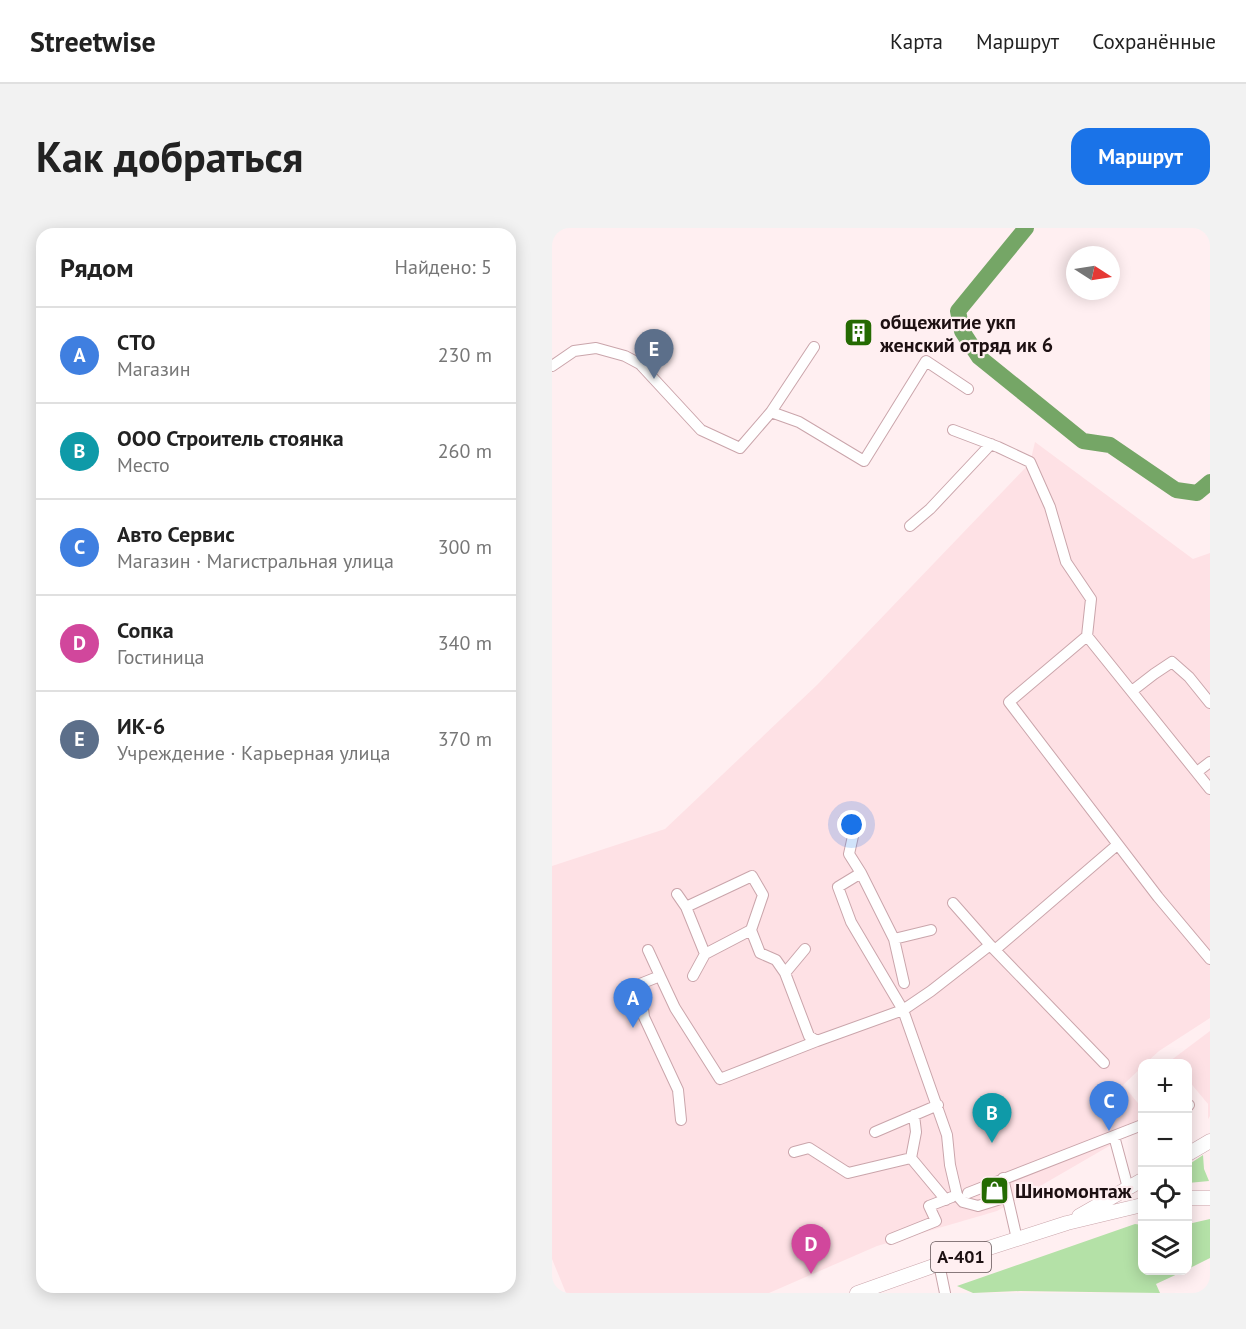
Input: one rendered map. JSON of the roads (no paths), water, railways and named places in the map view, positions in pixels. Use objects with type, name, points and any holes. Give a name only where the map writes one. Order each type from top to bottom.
[{"type":"main road","points":[[1192,1151],[1208,1139]]},
{"type":"main road","name":"А-401","points":[[1067,1223],[1138,1183]]},
{"type":"main road","points":[[1192,1198],[1210,1198]]},
{"type":"main road","name":"А-401","points":[[857,1293],[1067,1223],[1138,1206]]},
{"type":"street","points":[[552,366],[574,351],[596,348],[615,352],[640,364],[701,430],[740,448],[771,412],[814,347]]},
{"type":"street","points":[[771,412],[799,422],[864,461],[926,361],[968,389]]},
{"type":"street","points":[[953,430],[1030,462],[1050,507],[1066,562],[1091,599],[1088,636],[1210,789]]},
{"type":"street","points":[[910,526],[930,509],[991,444]]},
{"type":"street","points":[[1088,636],[1009,702],[1158,897],[1208,951]]},
{"type":"street","points":[[1132,691],[1172,662],[1189,677],[1210,703]]},
{"type":"street","points":[[1197,772],[1210,762]]},
{"type":"street","points":[[844,820],[853,836],[849,854],[861,873],[877,891],[894,939],[904,983]]},
{"type":"street","points":[[648,950],[675,1008],[720,1079],[903,1010],[993,947],[1117,845]]},
{"type":"street","points":[[861,873],[838,887],[851,922],[903,1010],[938,1105],[947,1135],[950,1165],[963,1194],[963,1202],[978,1206],[1007,1197]]},
{"type":"street","points":[[686,907],[752,876],[763,895],[751,930],[760,953],[776,960],[785,973],[808,1036],[817,1041]]},
{"type":"street","points":[[677,894],[686,907],[705,954]]},
{"type":"street","points":[[953,903],[1104,1063]]},
{"type":"street","points":[[693,976],[705,954],[751,930]]},
{"type":"street","points":[[894,939],[931,930]]},
{"type":"street","points":[[785,973],[805,949]]},
{"type":"street","points":[[660,976],[640,984],[644,1017],[678,1090],[681,1120]]},
{"type":"street","points":[[875,1132],[938,1105]]},
{"type":"street","points":[[911,1158],[916,1132],[914,1115]]},
{"type":"street","points":[[891,1239],[936,1221],[929,1206],[1138,1127]]},
{"type":"street","points":[[1114,1136],[1128,1188]]},
{"type":"street","points":[[794,1152],[809,1148],[848,1173],[911,1158]]},
{"type":"street","points":[[911,1158],[946,1200]]},
{"type":"street","points":[[1003,1178],[1017,1239]]},
{"type":"street","points":[[939,1264],[945,1293]]},
{"type":"waterway","points":[[1026,228],[958,311],[962,331],[979,357],[1083,441],[1110,445],[1176,490],[1197,493],[1210,482]]},
{"type":"place","name":"общежитие укп женский отряд ик 6","points":[[859,333]]},
{"type":"place","name":"ИК-6","points":[[654,379]]},
{"type":"place","name":"СТО","points":[[633,1028]]},
{"type":"place","name":"Авто Сервис","points":[[1109,1131]]},
{"type":"place","name":"ООО Строитель стоянка","points":[[992,1143]]},
{"type":"place","name":"Шиномонтаж","points":[[994,1191]]},
{"type":"place","name":"Сопка","points":[[811,1274]]}]
